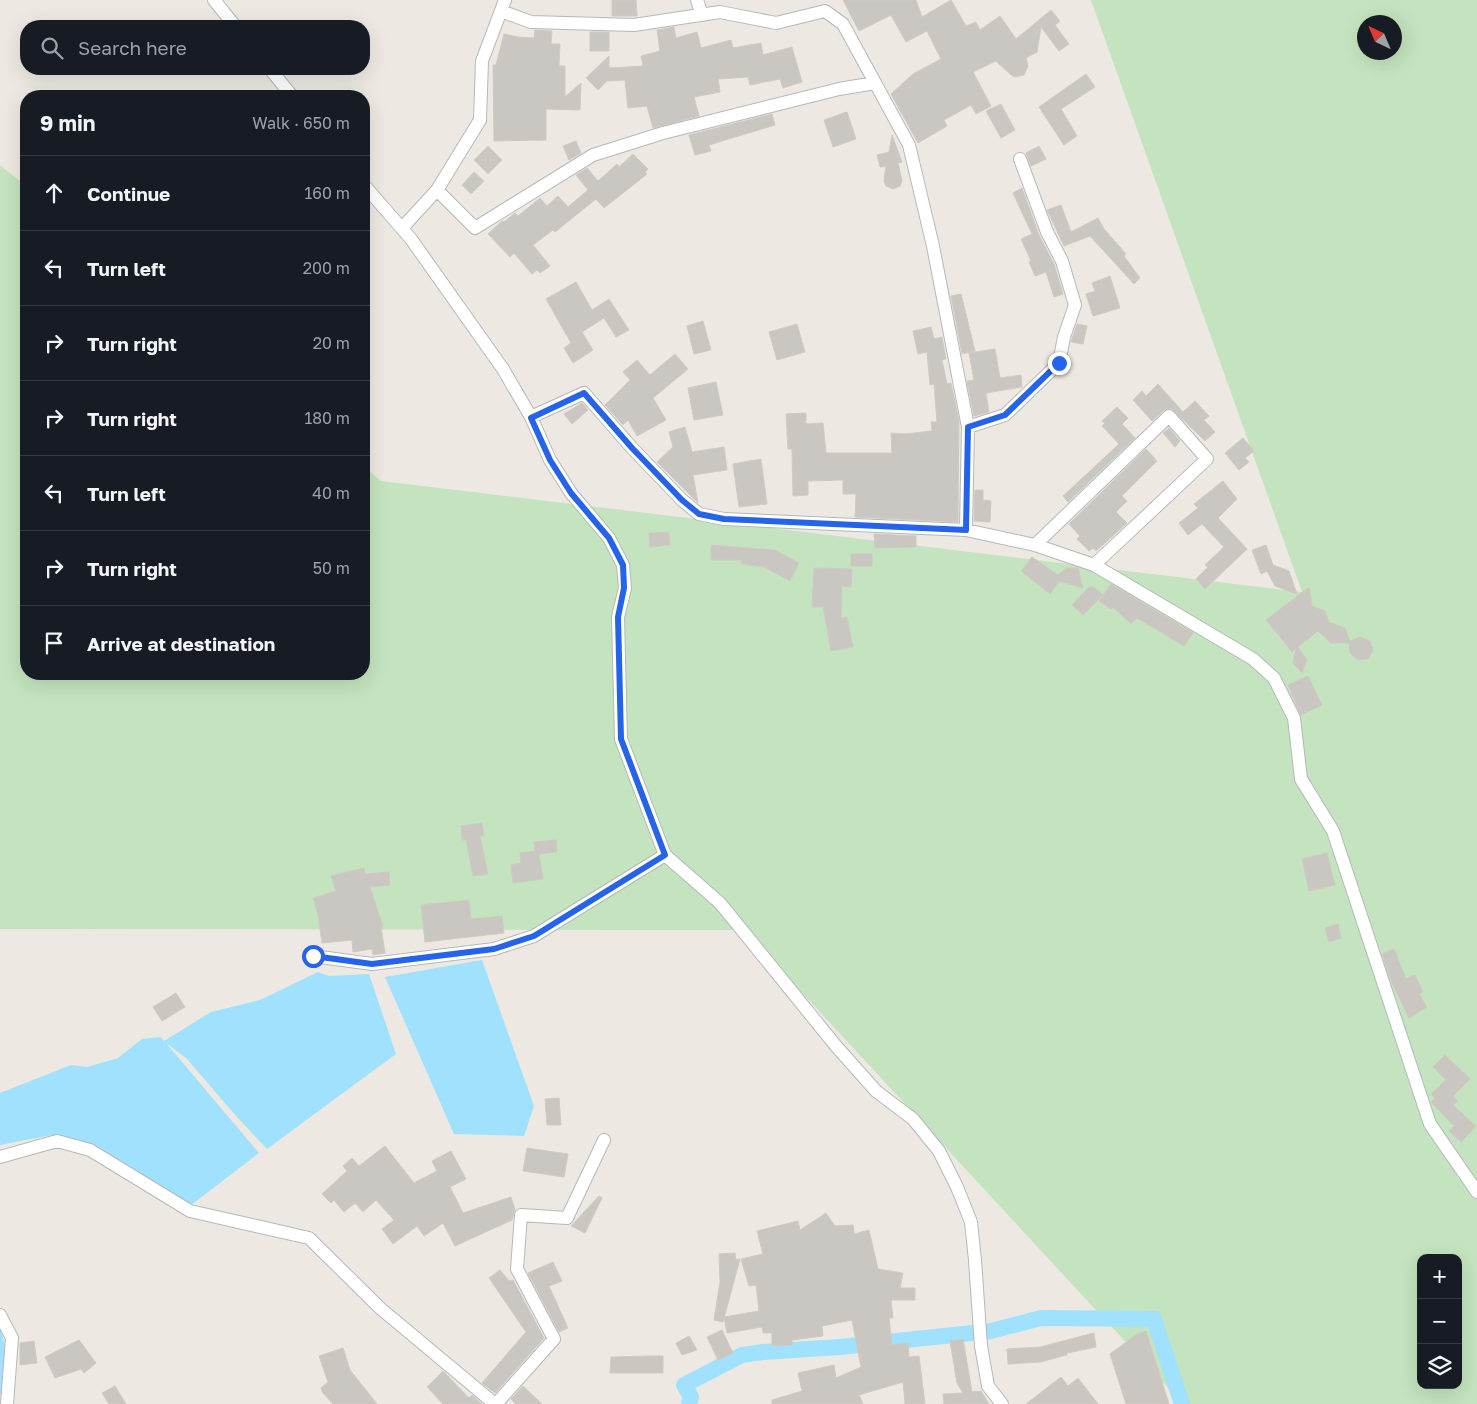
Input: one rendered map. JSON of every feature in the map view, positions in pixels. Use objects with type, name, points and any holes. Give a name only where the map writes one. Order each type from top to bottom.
[{"type":"street","points":[[214,0],[230,20]]},
{"type":"street","points":[[697,0],[702,15]]},
{"type":"street","points":[[402,228],[437,190],[480,120],[482,61],[503,6],[531,22],[634,25],[720,12],[776,23],[823,5],[843,24],[910,145],[933,246],[968,427],[966,530]]},
{"type":"street","points":[[275,75],[287,90]]},
{"type":"street","points":[[437,190],[475,228],[593,155],[672,130],[838,89],[875,83]]},
{"type":"street","points":[[968,427],[1005,415],[1059,363],[1064,338],[1075,305],[1062,261],[1047,232],[1020,158]]},
{"type":"street","points":[[370,192],[402,228],[503,369],[531,418],[550,460],[571,493],[609,538],[623,565],[624,588],[618,617],[621,739],[665,855],[720,903],[836,1046],[876,1091],[913,1119],[940,1151],[957,1187],[970,1222],[980,1346],[988,1386],[1002,1404]]},
{"type":"street","points":[[531,418],[584,393],[632,448],[682,500],[699,514],[724,519],[966,530],[1035,545],[1094,565],[1254,659],[1274,678],[1294,718],[1301,779],[1333,831],[1430,1124],[1477,1192]]},
{"type":"street","points":[[1035,545],[1169,416],[1207,459],[1094,565]]},
{"type":"street","points":[[313,956],[372,964],[494,949],[534,936],[665,855]]},
{"type":"street","points":[[0,1157],[57,1141],[82,1147],[190,1211],[309,1238],[380,1308],[496,1404],[554,1339],[518,1269],[521,1215],[567,1218],[604,1140]]},
{"type":"street","points":[[0,1315],[12,1338],[7,1404]]},
{"type":"green space","points":[[1091,0],[1477,0],[1477,1404],[1183,1404],[744,930],[0,929],[0,165],[20,181],[20,680],[370,680],[370,472],[381,481],[1302,592]]},
{"type":"water","points":[[482,960],[534,1106],[524,1136],[454,1134],[385,977]]},
{"type":"water","points":[[318,972],[329,976],[369,974],[396,1054],[267,1149],[187,1059],[166,1043],[259,1153],[186,1209],[94,1144],[52,1135],[0,1145],[0,1093],[71,1065],[87,1067],[118,1058],[142,1039],[160,1037],[164,1041],[211,1012],[260,1000]]},
{"type":"water","points":[[0,1327],[5,1346],[6,1370],[0,1397]]},
{"type":"building","points":[[612,0],[636,0],[637,16],[612,16]]},
{"type":"building","points":[[843,0],[916,0],[922,17],[951,0],[966,26],[976,22],[980,30],[1000,16],[1016,39],[1051,10],[1060,21],[1055,25],[1069,44],[1059,51],[1041,27],[1037,52],[1026,58],[1028,66],[1024,75],[1015,77],[1011,75],[996,61],[973,72],[991,106],[976,114],[971,105],[944,120],[947,126],[918,143],[891,94],[913,74],[941,59],[927,31],[906,42],[891,15],[859,31]]},
{"type":"building","points":[[674,27],[676,38],[697,32],[701,48],[731,40],[733,48],[761,43],[763,55],[792,47],[802,82],[783,88],[780,79],[750,85],[748,77],[718,79],[720,92],[694,97],[699,116],[653,128],[647,106],[628,108],[625,80],[607,81],[598,90],[586,78],[609,56],[609,68],[643,66],[641,56],[660,51],[657,30]]},
{"type":"building","points":[[535,30],[552,31],[551,44],[560,44],[559,66],[565,66],[565,97],[581,83],[580,110],[546,109],[546,140],[494,141],[493,65],[496,65],[504,34],[534,38]]},
{"type":"building","points":[[590,32],[609,32],[609,51],[590,51]]},
{"type":"building","points":[[1086,74],[1095,87],[1061,109],[1077,136],[1064,145],[1039,107]]},
{"type":"building","points":[[1001,104],[1015,130],[1001,138],[986,111]]},
{"type":"building","points":[[847,112],[856,139],[833,147],[824,120]]},
{"type":"building","points":[[772,114],[775,125],[709,145],[711,151],[695,155],[689,135]]},
{"type":"building","points":[[892,135],[902,162],[898,163],[902,181],[900,186],[893,189],[886,186],[884,181],[886,166],[880,167],[877,155],[889,152]]},
{"type":"building","points":[[576,141],[581,153],[569,160],[563,146]]},
{"type":"building","points":[[488,146],[502,160],[488,174],[474,160]]},
{"type":"building","points":[[1039,146],[1046,159],[1031,166],[1026,153]]},
{"type":"building","points":[[633,154],[648,169],[645,172],[647,174],[604,208],[596,199],[555,232],[553,230],[533,245],[550,266],[540,273],[537,270],[532,274],[514,253],[510,257],[488,234],[502,221],[504,222],[515,213],[518,216],[540,198],[547,206],[558,196],[568,207],[588,190],[576,175],[587,168],[598,181],[617,164],[619,167]]},
{"type":"building","points":[[474,172],[484,181],[471,194],[462,185]]},
{"type":"building","points":[[1022,188],[1039,235],[1054,264],[1063,294],[1054,297],[1046,272],[1035,276],[1029,262],[1031,261],[1021,239],[1032,234],[1013,193]]},
{"type":"building","points":[[1061,205],[1071,232],[1098,218],[1104,229],[1126,254],[1124,256],[1140,278],[1134,284],[1090,236],[1064,246],[1047,210]]},
{"type":"building","points":[[1110,276],[1120,308],[1093,316],[1086,294],[1095,291],[1092,283]]},
{"type":"building","points":[[576,282],[592,310],[609,299],[629,330],[616,337],[604,318],[582,332],[593,350],[573,363],[564,348],[571,343],[546,299]]},
{"type":"building","points":[[961,294],[975,351],[962,354],[951,296]]},
{"type":"building","points":[[703,321],[711,350],[694,354],[687,326]]},
{"type":"building","points":[[797,324],[805,352],[777,360],[769,332]]},
{"type":"building","points":[[1077,324],[1087,326],[1083,344],[1071,342]]},
{"type":"building","points":[[931,327],[934,339],[942,337],[946,359],[942,360],[947,384],[951,383],[959,421],[958,522],[855,517],[856,494],[843,494],[843,480],[808,481],[808,495],[793,496],[792,449],[788,449],[786,414],[806,413],[806,424],[823,423],[826,453],[892,453],[891,433],[905,434],[932,431],[931,422],[937,422],[934,384],[930,385],[927,352],[918,354],[913,331]]},
{"type":"building","points":[[995,349],[1000,378],[1021,375],[1022,387],[986,393],[989,412],[974,416],[967,381],[974,380],[969,353]]},
{"type":"building","points":[[675,354],[688,369],[653,398],[666,420],[637,436],[628,420],[623,425],[605,405],[630,380],[623,372],[637,360],[650,375]]},
{"type":"building","points":[[716,382],[723,415],[694,420],[688,388]]},
{"type":"building","points":[[1158,384],[1183,412],[1195,401],[1209,416],[1204,420],[1215,432],[1205,441],[1171,408],[1164,410],[1152,421],[1133,400],[1142,391],[1146,396]]},
{"type":"building","points":[[582,403],[588,410],[572,424],[564,414]]},
{"type":"building","points":[[1117,407],[1128,418],[1122,424],[1135,438],[1068,502],[1063,496],[1119,444],[1102,426],[1105,423],[1102,421]]},
{"type":"building","points":[[685,427],[692,452],[724,447],[727,470],[693,475],[698,503],[657,462],[673,447],[669,432]]},
{"type":"building","points":[[1169,428],[1180,441],[1175,447],[1163,433]]},
{"type":"building","points":[[1243,438],[1254,451],[1245,458],[1249,462],[1239,470],[1225,453]]},
{"type":"building","points":[[1146,449],[1157,461],[1122,496],[1127,501],[1116,512],[1127,523],[1096,551],[1093,548],[1089,551],[1077,539],[1080,536],[1069,524]]},
{"type":"building","points":[[761,459],[767,504],[739,507],[733,464]]},
{"type":"building","points":[[1223,481],[1237,499],[1218,518],[1247,549],[1205,589],[1196,579],[1208,567],[1205,565],[1224,547],[1202,524],[1188,535],[1179,523],[1198,508],[1194,504]]},
{"type":"building","points":[[975,490],[983,490],[983,500],[991,501],[990,522],[974,521]]},
{"type":"building","points":[[669,532],[670,545],[650,547],[649,533]]},
{"type":"building","points":[[874,534],[916,536],[916,547],[875,548]]},
{"type":"building","points":[[711,545],[775,550],[799,563],[790,581],[764,567],[741,564],[742,560],[711,560]]},
{"type":"building","points":[[1266,545],[1273,565],[1289,571],[1297,594],[1275,586],[1267,571],[1261,574],[1252,550]]},
{"type":"building","points":[[851,554],[872,554],[872,566],[851,566]]},
{"type":"building","points":[[1032,557],[1058,575],[1066,568],[1078,568],[1083,588],[1059,581],[1050,594],[1021,571]]},
{"type":"building","points":[[814,568],[852,569],[851,587],[842,586],[841,618],[847,617],[853,647],[831,651],[823,607],[812,607]]},
{"type":"building","points":[[1111,584],[1193,633],[1184,646],[1137,618],[1131,624],[1113,607],[1111,609],[1099,601]]},
{"type":"building","points":[[1089,587],[1094,587],[1103,595],[1083,615],[1072,605]]},
{"type":"building","points":[[1309,587],[1312,606],[1325,611],[1329,622],[1345,628],[1350,641],[1360,637],[1370,641],[1373,650],[1368,659],[1358,660],[1350,653],[1349,643],[1331,643],[1318,631],[1298,647],[1307,660],[1302,673],[1293,663],[1296,648],[1292,652],[1266,620]]},
{"type":"building","points":[[1308,676],[1322,705],[1301,715],[1288,685]]},
{"type":"building","points":[[482,823],[484,836],[480,836],[488,874],[473,876],[466,840],[462,840],[461,826]]},
{"type":"building","points":[[556,840],[557,852],[539,854],[543,879],[513,883],[511,865],[521,863],[520,853],[535,851],[534,842]]},
{"type":"building","points":[[1327,853],[1335,885],[1309,891],[1302,859]]},
{"type":"building","points":[[364,868],[365,874],[389,872],[390,885],[370,887],[383,927],[381,927],[385,953],[373,955],[372,949],[353,952],[352,940],[322,943],[318,915],[313,898],[336,891],[331,876]]},
{"type":"building","points":[[469,900],[471,919],[502,916],[504,933],[425,942],[421,905]]},
{"type":"building","points":[[1338,924],[1341,938],[1329,942],[1325,928]]},
{"type":"building","points":[[1394,949],[1406,979],[1415,975],[1423,992],[1419,994],[1427,1007],[1409,1018],[1392,983],[1382,954]]},
{"type":"building","points":[[176,993],[185,1007],[162,1021],[153,1007]]},
{"type":"building","points":[[1445,1055],[1470,1079],[1453,1096],[1458,1101],[1453,1105],[1476,1126],[1461,1142],[1449,1131],[1454,1126],[1431,1102],[1435,1098],[1431,1094],[1446,1080],[1433,1067]]},
{"type":"building","points":[[559,1098],[561,1125],[547,1125],[545,1099]]},
{"type":"building","points":[[385,1146],[414,1183],[437,1171],[432,1161],[451,1151],[466,1179],[450,1187],[463,1213],[511,1197],[515,1209],[512,1220],[455,1246],[443,1223],[424,1236],[417,1226],[393,1244],[382,1229],[394,1220],[376,1200],[363,1212],[355,1203],[344,1212],[334,1200],[331,1203],[322,1194],[347,1171],[343,1166],[352,1158],[359,1166]]},
{"type":"building","points":[[527,1148],[568,1154],[564,1177],[523,1171]]},
{"type":"building","points":[[599,1196],[602,1198],[585,1233],[571,1226]]},
{"type":"building","points":[[826,1213],[835,1226],[853,1225],[854,1234],[869,1230],[878,1269],[903,1273],[900,1288],[915,1288],[915,1300],[891,1300],[893,1318],[889,1318],[892,1345],[908,1343],[909,1357],[919,1356],[925,1404],[905,1404],[903,1382],[859,1395],[863,1404],[772,1404],[772,1400],[802,1391],[798,1373],[834,1365],[836,1378],[861,1367],[852,1320],[822,1326],[823,1336],[792,1340],[792,1345],[772,1346],[772,1333],[763,1333],[762,1327],[727,1333],[724,1317],[759,1311],[756,1285],[749,1286],[741,1259],[763,1254],[757,1231],[798,1221],[800,1230]]},
{"type":"building","points":[[735,1253],[736,1260],[740,1259],[723,1322],[714,1320],[720,1282],[719,1254]]},
{"type":"building","points":[[553,1262],[562,1281],[549,1286],[568,1328],[559,1332],[528,1273]]},
{"type":"building","points":[[500,1270],[509,1281],[513,1280],[544,1338],[495,1393],[482,1383],[526,1332],[489,1278]]},
{"type":"building","points":[[722,1330],[733,1353],[718,1360],[707,1337]]},
{"type":"building","points":[[1146,1331],[1169,1404],[1126,1404],[1110,1354],[1137,1334]]},
{"type":"building","points":[[1094,1333],[1096,1347],[1067,1353],[1067,1355],[1040,1362],[1008,1364],[1007,1349],[1040,1347]]},
{"type":"building","points":[[689,1336],[697,1350],[682,1355],[676,1343]]},
{"type":"building","points":[[963,1339],[972,1392],[981,1391],[989,1404],[944,1404],[943,1394],[963,1393],[957,1383],[950,1341]]},
{"type":"building","points":[[79,1340],[96,1363],[84,1373],[81,1369],[55,1378],[45,1357]]},
{"type":"building","points":[[34,1341],[37,1363],[20,1365],[20,1343]]},
{"type":"building","points":[[343,1348],[350,1370],[377,1404],[333,1404],[323,1393],[321,1388],[328,1382],[319,1356]]},
{"type":"building","points":[[663,1356],[663,1373],[610,1373],[611,1357]]},
{"type":"building","points":[[443,1371],[469,1398],[472,1395],[482,1404],[443,1404],[427,1387]]},
{"type":"building","points":[[1061,1377],[1068,1386],[1078,1378],[1098,1404],[1026,1404]]},
{"type":"building","points":[[115,1386],[126,1404],[109,1404],[102,1393]]},
{"type":"building","points":[[523,1386],[542,1404],[516,1404],[511,1399]]},
{"type":"waterway","points":[[689,1404],[691,1397],[684,1385],[742,1355],[991,1331],[1041,1318],[1154,1319],[1182,1404]]},
{"type":"route","points":[[313,956],[372,964],[494,949],[534,936],[665,855],[621,739],[618,617],[624,588],[623,565],[609,538],[571,493],[550,460],[531,418],[584,393],[667,485],[699,514],[724,519],[966,530],[968,427],[1005,415],[1059,363]]}]
